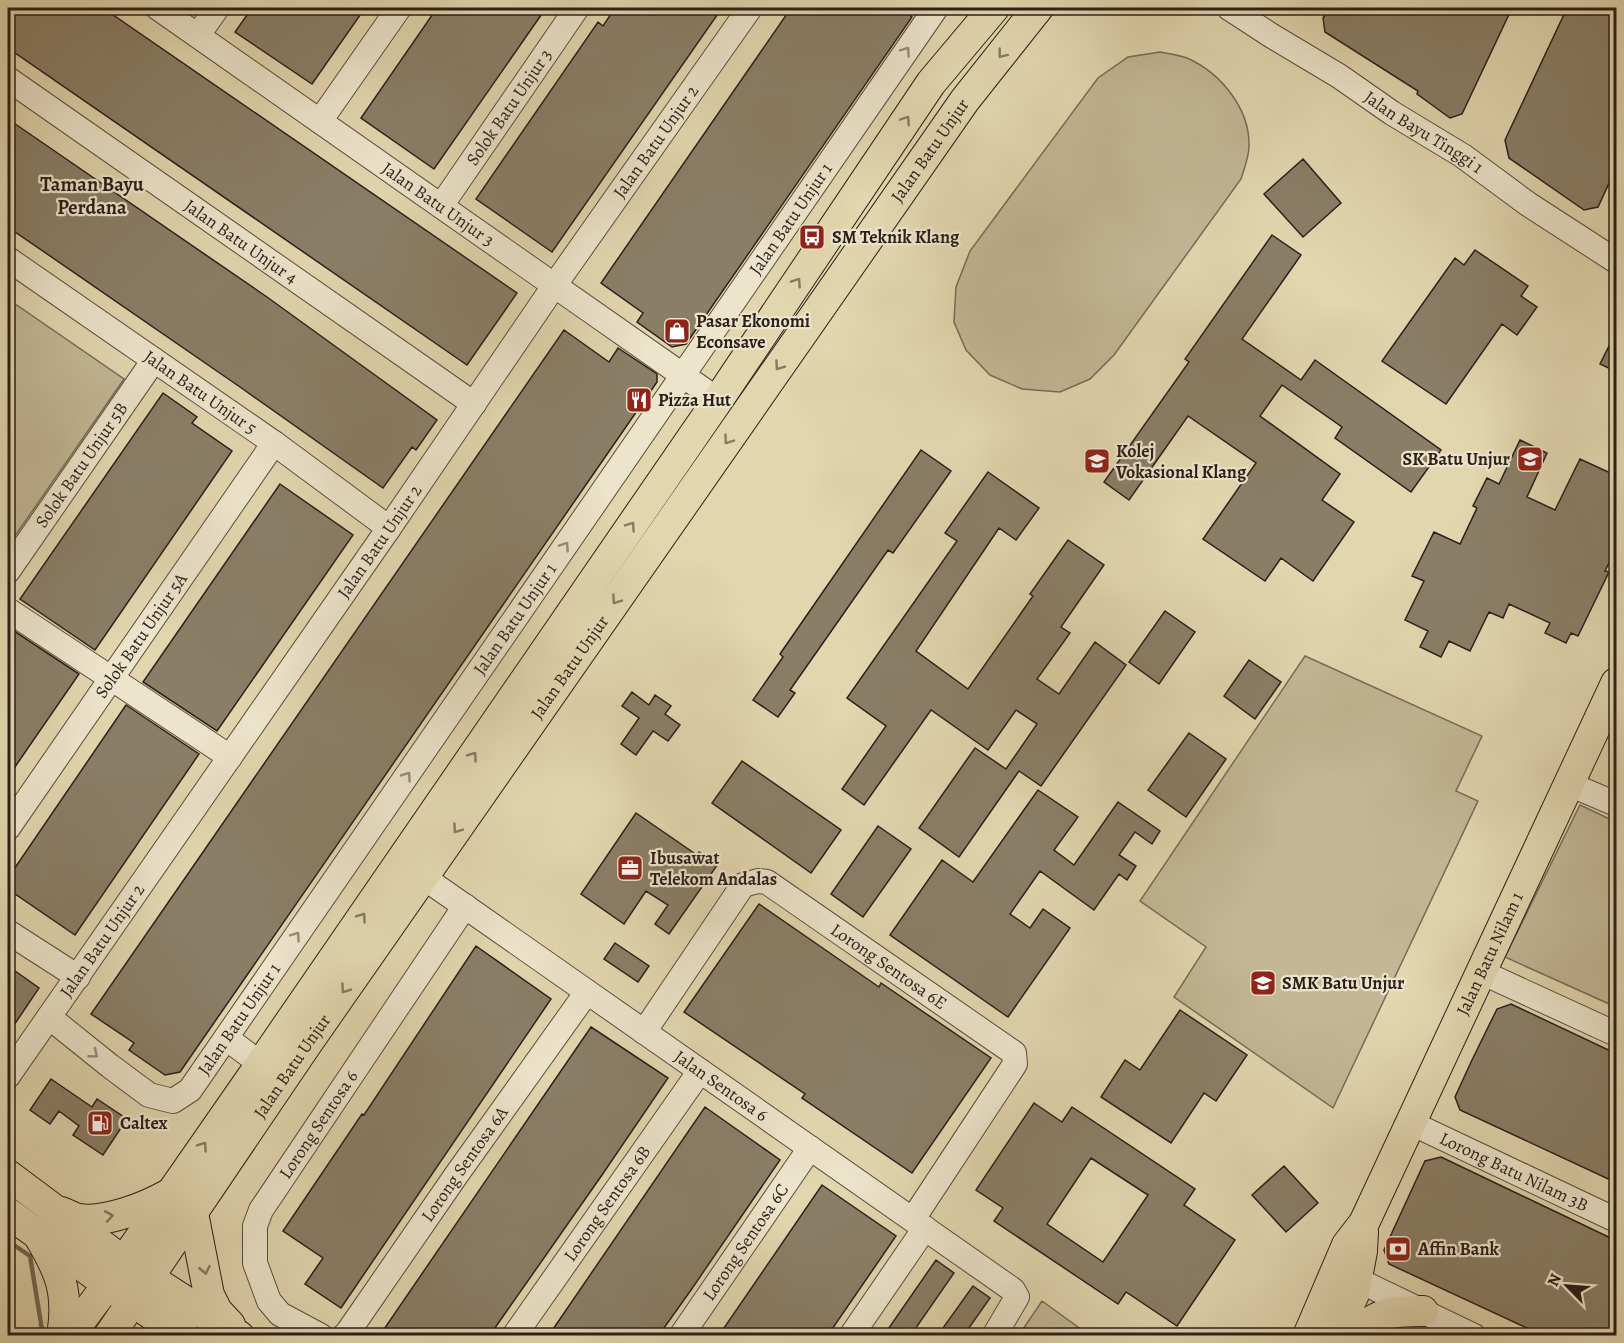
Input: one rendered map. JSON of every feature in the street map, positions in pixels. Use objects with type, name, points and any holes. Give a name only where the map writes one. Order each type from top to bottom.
[{"type":"main road","name":"Jalan Batu Unjur","points":[[69,1335],[261,1064],[718,400],[932,83],[994,8]]},
{"type":"main road","name":"Jalan Batu Unjur","points":[[109,1335],[299,1055],[965,100],[1038,8]]},
{"type":"main road","points":[[718,400],[733,404],[761,392]]},
{"type":"main road","name":"Jalan Batu Nilam 1","points":[[1308,1335],[1347,1275],[1364,1223],[1617,683]]},
{"type":"main road","points":[[8,1175],[44,1221],[140,1290],[185,1335]]},
{"type":"main road","points":[[8,1213],[44,1221],[100,1217],[131,1212],[170,1194]]},
{"type":"main road","points":[[193,1213],[209,1295],[217,1311],[239,1335]]},
{"type":"main road","points":[[44,1221],[64,1291],[62,1335]]},
{"type":"main road","name":"Jalan Batu Nilam 1","points":[[1335,1335],[1354,1294],[1347,1275]]},
{"type":"main road","points":[[140,1290],[239,1335]]},
{"type":"main road","points":[[1352,1335],[1370,1320],[1388,1313],[1423,1311]]},
{"type":"street","name":"Jalan Batu Unjur 3","points":[[158,8],[718,400]]},
{"type":"street","points":[[198,36],[217,8]]},
{"type":"street","points":[[320,121],[399,8]]},
{"type":"street","name":"Solok Batu Unjur 3","points":[[441,206],[577,8]]},
{"type":"street","name":"Jalan Batu Unjur 2","points":[[8,1076],[389,528],[554,286],[750,8]]},
{"type":"street","name":"Jalan Batu Unjur 1","points":[[49,1017],[149,1095],[173,1101],[190,1090],[936,8]]},
{"type":"street","name":"Jalan Bayu Tinggi 1","points":[[1229,8],[1463,156],[1528,204],[1617,261]]},
{"type":"street","name":"Jalan Batu Unjur 4","points":[[8,79],[474,404]]},
{"type":"street","name":"Jalan Batu Unjur 5","points":[[8,259],[274,443],[389,528]]},
{"type":"street","name":"Solok Batu Unjur 5B","points":[[8,571],[154,360]]},
{"type":"street","name":"Solok Batu Unjur 5A","points":[[8,828],[274,443]]},
{"type":"street","points":[[8,610],[230,757]]},
{"type":"street","points":[[1569,784],[1617,804]]},
{"type":"street","name":"Jalan Sentosa 6","points":[[423,877],[1013,1290],[1017,1297],[994,1335]]},
{"type":"street","name":"Lorong Sentosa 6E","points":[[644,1032],[743,885],[758,880],[767,882],[1014,1053],[1016,1064],[919,1223]]},
{"type":"street","name":"Lorong Sentosa 6","points":[[321,1335],[280,1314],[269,1301],[255,1263],[255,1226],[268,1200],[465,906]]},
{"type":"street","points":[[8,932],[78,977]]},
{"type":"street","points":[[1481,972],[1617,1034]]},
{"type":"street","name":"Lorong Sentosa 6A","points":[[344,1335],[587,992]]},
{"type":"street","points":[[226,1038],[261,1064]]},
{"type":"street","name":"Lorong Sentosa 6B","points":[[514,1335],[700,1071]]},
{"type":"street","name":"Lorong Batu Nilam 3B","points":[[1410,1123],[1617,1220]]},
{"type":"street","name":"Lorong Sentosa 6C","points":[[681,1335],[810,1148]]},
{"type":"street","points":[[851,1335],[919,1223]]},
{"type":"street","points":[[1347,1275],[1474,1335]]},
{"type":"shaded area","points":[[1160,52],[1184,57],[1211,73],[1222,83],[1239,106],[1245,119],[1249,146],[1241,179],[1114,355],[1090,379],[1060,392],[1022,389],[990,375],[966,350],[954,322],[956,287],[970,251],[1098,78],[1128,57]]},
{"type":"shaded area","points":[[8,299],[124,379],[8,546]]},
{"type":"shaded area","points":[[1305,656],[1482,736],[1456,791],[1478,801],[1333,1108],[1174,997],[1206,947],[1140,901]]},
{"type":"shaded area","points":[[1580,805],[1616,822],[1616,1007],[1505,957]]},
{"type":"shaded area","points":[[1042,1301],[1089,1335],[1019,1335]]},
{"type":"building","points":[[8,8],[103,8],[517,293],[467,365],[8,48]]},
{"type":"building","points":[[252,8],[365,8],[312,84],[235,32]]},
{"type":"building","points":[[437,8],[546,8],[434,169],[361,118]]},
{"type":"building","points":[[615,8],[722,8],[552,252],[476,199],[598,22],[603,26]]},
{"type":"building","points":[[791,8],[899,8],[912,17],[686,344],[672,347],[637,322],[643,313],[601,283]]},
{"type":"building","points":[[1330,8],[1512,8],[1462,114],[1450,118],[1417,94],[1418,91],[1325,32],[1323,18]]},
{"type":"building","points":[[1567,8],[1617,8],[1617,166],[1598,207],[1584,210],[1509,158],[1505,140]]},
{"type":"building","points":[[8,119],[267,297],[437,420],[416,450],[412,447],[383,488],[8,227]]},
{"type":"building","points":[[1303,159],[1341,203],[1303,237],[1264,194]]},
{"type":"building","points":[[1272,235],[1301,255],[1242,339],[1301,380],[1315,360],[1441,450],[1411,492],[1335,438],[1342,427],[1282,385],[1260,416],[1340,474],[1322,500],[1354,522],[1313,581],[1281,558],[1265,581],[1203,539],[1256,463],[1188,416],[1129,500],[1104,482],[1189,362],[1185,359]]},
{"type":"building","points":[[1475,250],[1528,286],[1521,296],[1537,307],[1517,335],[1502,324],[1446,404],[1382,361],[1455,258],[1464,265]]},
{"type":"building","points":[[564,330],[609,362],[618,348],[657,374],[657,382],[180,1072],[165,1075],[129,1050],[134,1043],[91,1014]]},
{"type":"building","points":[[1617,330],[1617,372],[1600,364]]},
{"type":"building","points":[[163,393],[197,417],[192,423],[232,451],[95,650],[20,599]]},
{"type":"building","points":[[1520,440],[1547,453],[1527,497],[1555,510],[1580,459],[1617,476],[1617,547],[1605,571],[1609,572],[1578,636],[1571,633],[1566,643],[1545,633],[1550,623],[1509,604],[1503,618],[1489,612],[1470,651],[1449,641],[1441,657],[1420,647],[1428,631],[1405,620],[1424,581],[1412,576],[1434,532],[1460,544],[1477,508],[1473,506],[1487,478],[1499,484]]},
{"type":"building","points":[[921,450],[951,471],[893,553],[888,550],[790,690],[795,693],[778,717],[753,700],[783,657],[780,654]]},
{"type":"building","points":[[988,472],[1039,508],[1016,540],[999,528],[916,651],[968,689],[1033,596],[1030,594],[1068,540],[1104,565],[1061,627],[1070,633],[1037,679],[1059,694],[1095,642],[1126,665],[1041,786],[1019,771],[959,857],[919,828],[975,748],[1006,769],[1037,724],[1016,710],[988,750],[931,710],[864,805],[842,789],[886,726],[847,698],[957,541],[945,533]]},
{"type":"building","points":[[280,484],[353,535],[217,731],[143,682]]},
{"type":"building","points":[[1165,611],[1195,632],[1159,684],[1129,662]]},
{"type":"building","points":[[8,627],[79,674],[8,777]]},
{"type":"building","points":[[1249,660],[1281,682],[1255,719],[1224,696]]},
{"type":"building","points":[[632,692],[649,705],[655,695],[671,706],[665,714],[680,725],[668,741],[653,731],[636,755],[621,744],[639,718],[622,706]]},
{"type":"building","points":[[126,705],[199,754],[75,935],[8,889],[8,878]]},
{"type":"building","points":[[1189,733],[1226,759],[1186,817],[1148,790]]},
{"type":"building","points":[[742,761],[841,830],[811,873],[712,803]]},
{"type":"building","points":[[1038,790],[1078,817],[1054,850],[1074,865],[1118,802],[1160,831],[1152,844],[1135,832],[1119,855],[1136,866],[1127,880],[1119,874],[1094,910],[1040,871],[1010,914],[1030,928],[1043,909],[1070,928],[1008,1017],[890,935],[942,860],[973,882]]},
{"type":"building","name":"Ibusawat Telekom Andalas","points":[[636,813],[697,855],[699,852],[718,864],[669,934],[655,924],[668,905],[646,891],[624,924],[581,894]]},
{"type":"building","points":[[878,826],[911,849],[863,917],[831,894]]},
{"type":"building","points":[[759,904],[879,987],[881,983],[991,1058],[912,1173],[802,1098],[805,1094],[684,1012]]},
{"type":"building","points":[[615,943],[649,966],[638,982],[604,959]]},
{"type":"building","points":[[476,946],[551,999],[341,1308],[305,1284],[323,1258],[283,1231],[362,1114],[364,1115]]},
{"type":"building","points":[[8,966],[39,988],[8,1034]]},
{"type":"building","points":[[1511,1004],[1617,1054],[1617,1183],[1460,1110],[1455,1097],[1472,1060],[1497,1009]]},
{"type":"building","points":[[1180,1010],[1247,1055],[1216,1101],[1204,1093],[1171,1143],[1101,1097],[1125,1060],[1140,1070]]},
{"type":"building","points":[[591,1027],[668,1078],[602,1175],[490,1335],[380,1335]]},
{"type":"building","name":"Caltex","points":[[51,1079],[92,1107],[97,1099],[127,1119],[103,1155],[73,1135],[79,1126],[59,1111],[50,1124],[30,1110]]},
{"type":"building","points":[[1034,1103],[1062,1122],[1072,1107],[1195,1189],[1184,1205],[1235,1240],[1177,1326],[1126,1292],[1118,1304],[994,1221],[1003,1208],[976,1190]],"holes":[[[1091,1158],[1148,1195],[1103,1262],[1047,1224]]]},
{"type":"building","points":[[705,1107],[780,1160],[659,1335],[549,1335]]},
{"type":"building","points":[[1441,1157],[1617,1241],[1617,1335],[1542,1335],[1389,1264],[1384,1250],[1425,1161]]},
{"type":"building","points":[[1284,1166],[1318,1203],[1286,1232],[1252,1195]]},
{"type":"building","points":[[822,1185],[896,1236],[828,1335],[735,1335],[724,1328]]},
{"type":"building","points":[[936,1260],[954,1273],[911,1335],[884,1335]]},
{"type":"building","points":[[973,1286],[990,1298],[964,1335],[938,1335]]},
{"type":"waterway","points":[[8,1241],[30,1256],[43,1336]]},
{"type":"place","name":"SM Teknik Klang","points":[[812,237]]},
{"type":"place","name":"Pasar Ekonomi Econsave","points":[[677,331]]},
{"type":"place","name":"Pizza Hut","points":[[639,400]]},
{"type":"place","name":"SK Batu Unjur","points":[[1530,459]]},
{"type":"place","name":"Kolej Vokasional Klang","points":[[1097,461]]},
{"type":"place","name":"Ibusawat Telekom Andalas","points":[[630,868]]},
{"type":"place","name":"SMK Batu Unjur","points":[[1263,983]]},
{"type":"place","name":"Caltex","points":[[100,1123]]},
{"type":"place","name":"Affin Bank","points":[[1398,1249]]},
{"type":"district","name":"Taman Bayu Perdana","points":[[92,196]]}]
